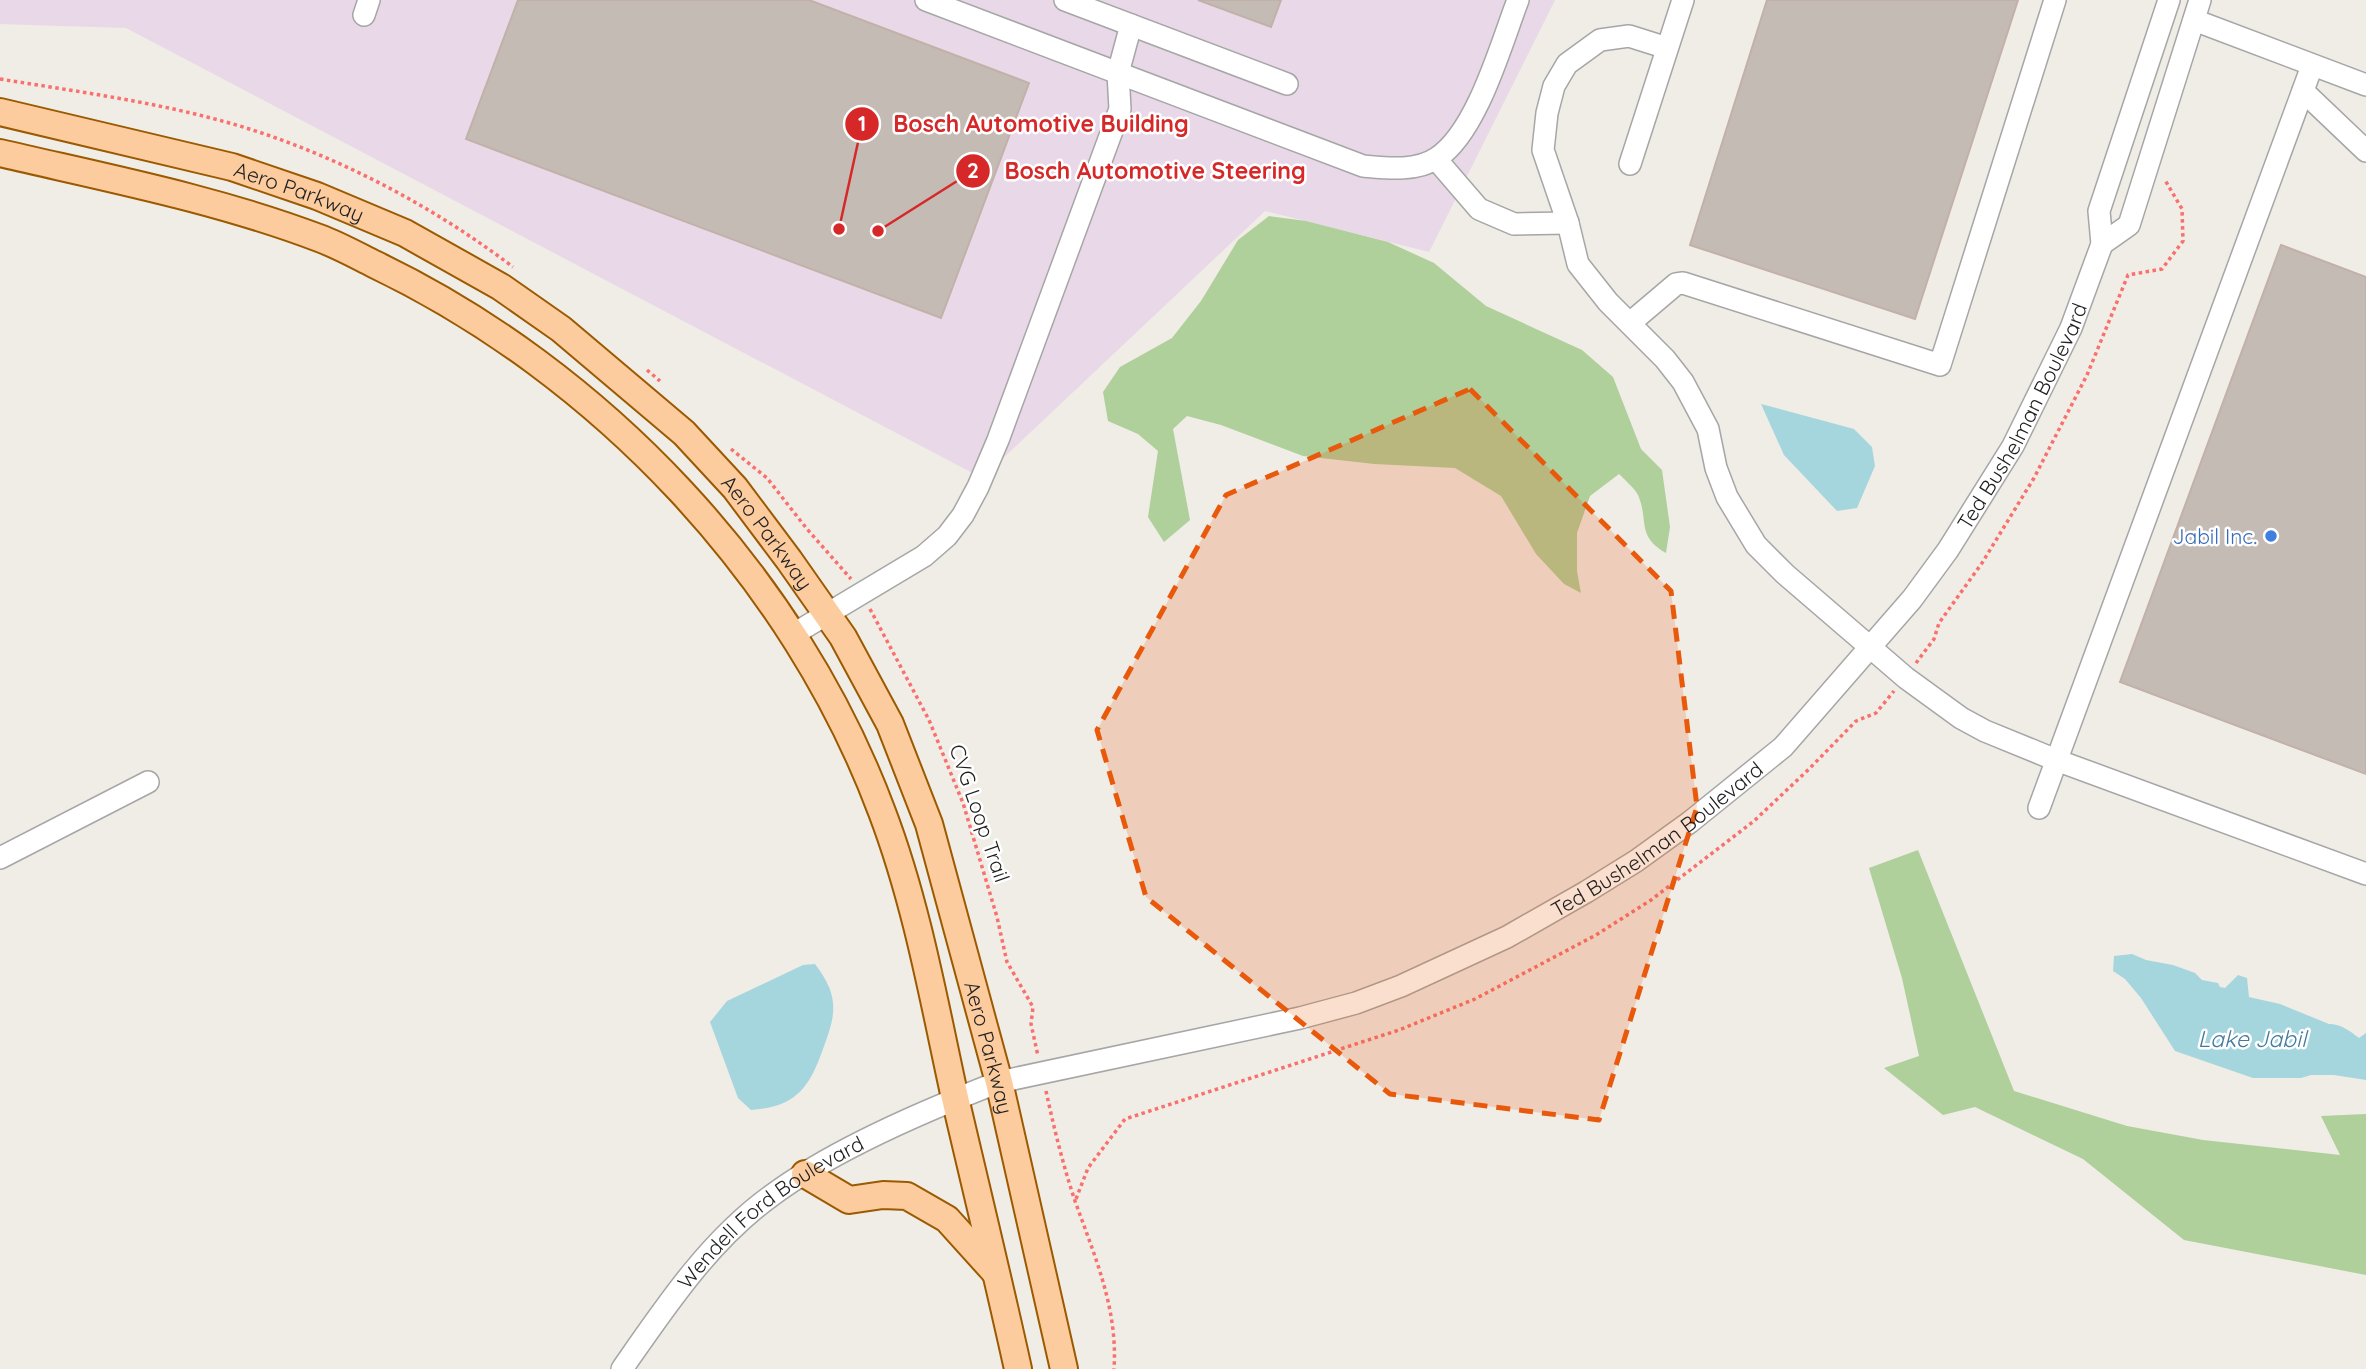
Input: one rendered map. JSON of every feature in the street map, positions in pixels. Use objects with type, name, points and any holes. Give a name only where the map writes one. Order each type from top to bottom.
[{"type":"main road","name":"Aero Parkway","points":[[0,112],[232,167],[405,233],[501,287],[561,329],[684,433],[734,488],[842,637],[890,724],[929,824],[999,1082],[1065,1369]]},
{"type":"main road","name":"Aero Parkway","points":[[0,153],[236,209],[323,240],[415,284],[463,311],[586,401],[673,482],[745,569],[792,635],[852,744],[881,808],[920,934],[955,1099],[1018,1369]]},
{"type":"main road","points":[[805,1174],[849,1200],[883,1195],[907,1196],[925,1205],[947,1219],[997,1273]]},
{"type":"street","points":[[926,0],[1363,166],[1392,169],[1420,165],[1436,159],[1457,141],[1472,119],[1518,0]]},
{"type":"street","points":[[1065,0],[1287,84]]},
{"type":"street","points":[[1630,164],[1683,0]]},
{"type":"street","points":[[1630,323],[1676,284],[1683,283],[1940,365],[2055,0]]},
{"type":"street","name":"Ted Bushelman Boulevard","points":[[955,1099],[999,1082],[1237,1032],[1356,1003],[1401,986],[1507,937],[1636,861],[1783,747],[1912,599],[1948,550],[2013,446],[2071,328],[2102,244],[2099,211],[2169,0]]},
{"type":"street","points":[[2102,244],[2129,225],[2197,10],[2312,66],[2366,85]]},
{"type":"street","points":[[792,635],[924,556],[947,536],[978,487],[1004,424],[1120,109],[1118,73],[1131,25]]},
{"type":"street","points":[[1667,48],[1629,36],[1600,40],[1567,64],[1554,86],[1547,113],[1543,150],[1568,223],[1578,264],[1608,302],[1665,359],[1683,382],[1707,429],[1716,468],[1727,497],[1756,545],[1785,574],[1906,678],[1985,732],[2366,874]]},
{"type":"street","points":[[2039,808],[2312,66]]},
{"type":"street","points":[[2303,90],[2366,150]]},
{"type":"street","points":[[1436,159],[1479,209],[1514,224],[1568,223]]},
{"type":"street","points":[[0,858],[148,782]]},
{"type":"street","name":"Wendell Ford Boulevard","points":[[622,1369],[666,1305],[707,1256],[770,1196],[845,1151],[955,1099]]},
{"type":"path","points":[[1934,639],[1939,623],[1970,581],[2034,478],[2087,375],[2128,275],[2162,269],[2183,242],[2182,209],[2165,183],[2165,170]]},
{"type":"path","name":"CVG Loop Trail","points":[[877,619],[929,720],[963,803],[997,917],[1007,962],[1033,1007],[1031,1024]]},
{"type":"path","points":[[1060,1154],[1108,1293],[1116,1343],[1114,1369]]},
{"type":"highlighted area","points":[[1470,389],[1671,591],[1697,807],[1599,1120],[1390,1094],[1146,897],[1097,730],[1226,495]]},
{"type":"shaded area","points":[[0,0],[1555,0],[1429,252],[1265,211],[982,478],[126,28],[0,24]]},
{"type":"green space","points":[[1269,216],[1306,221],[1388,242],[1434,263],[1486,306],[1582,350],[1613,377],[1641,449],[1662,470],[1670,527],[1666,553],[1657,547],[1647,534],[1638,495],[1619,474],[1590,496],[1577,533],[1577,571],[1581,593],[1564,584],[1536,554],[1501,496],[1455,468],[1374,464],[1303,456],[1221,425],[1187,416],[1173,429],[1190,520],[1164,542],[1148,517],[1158,451],[1138,434],[1108,421],[1103,392],[1120,367],[1172,338],[1201,301],[1238,240]]},
{"type":"green space","points":[[1918,850],[2014,1091],[2127,1126],[2203,1140],[2340,1155],[2321,1116],[2366,1114],[2366,1275],[2184,1240],[2083,1159],[1975,1107],[1943,1115],[1884,1068],[1919,1056],[1902,978],[1869,868]]},
{"type":"water","points":[[1761,404],[1854,429],[1872,447],[1875,466],[1857,508],[1837,511],[1784,455]]},
{"type":"water","name":"Lake Jabil","points":[[2132,954],[2195,973],[2202,980],[2218,983],[2220,987],[2225,988],[2238,975],[2247,978],[2249,997],[2280,1004],[2349,1030],[2359,1038],[2366,1033],[2366,1080],[2334,1075],[2253,1078],[2175,1051],[2141,998],[2125,979],[2113,971],[2114,956]]},
{"type":"water","points":[[815,964],[829,986],[833,1006],[831,1026],[818,1063],[806,1085],[789,1100],[779,1105],[751,1110],[738,1098],[710,1022],[727,1001],[803,965]]},
{"type":"building","points":[[518,0],[809,0],[1029,83],[941,318],[466,139]]},
{"type":"building","points":[[1198,0],[1281,0],[1271,27]]},
{"type":"building","points":[[1767,0],[2018,0],[1915,319],[1690,245]]},
{"type":"building","points":[[2281,245],[2366,277],[2366,774],[2120,682]]},
{"type":"place","name":"Bosch Automotive Building","points":[[839,229]]},
{"type":"place","name":"Bosch Automotive Steering","points":[[878,231]]},
{"type":"place","name":"Jabil Inc.","points":[[2271,536]]}]
